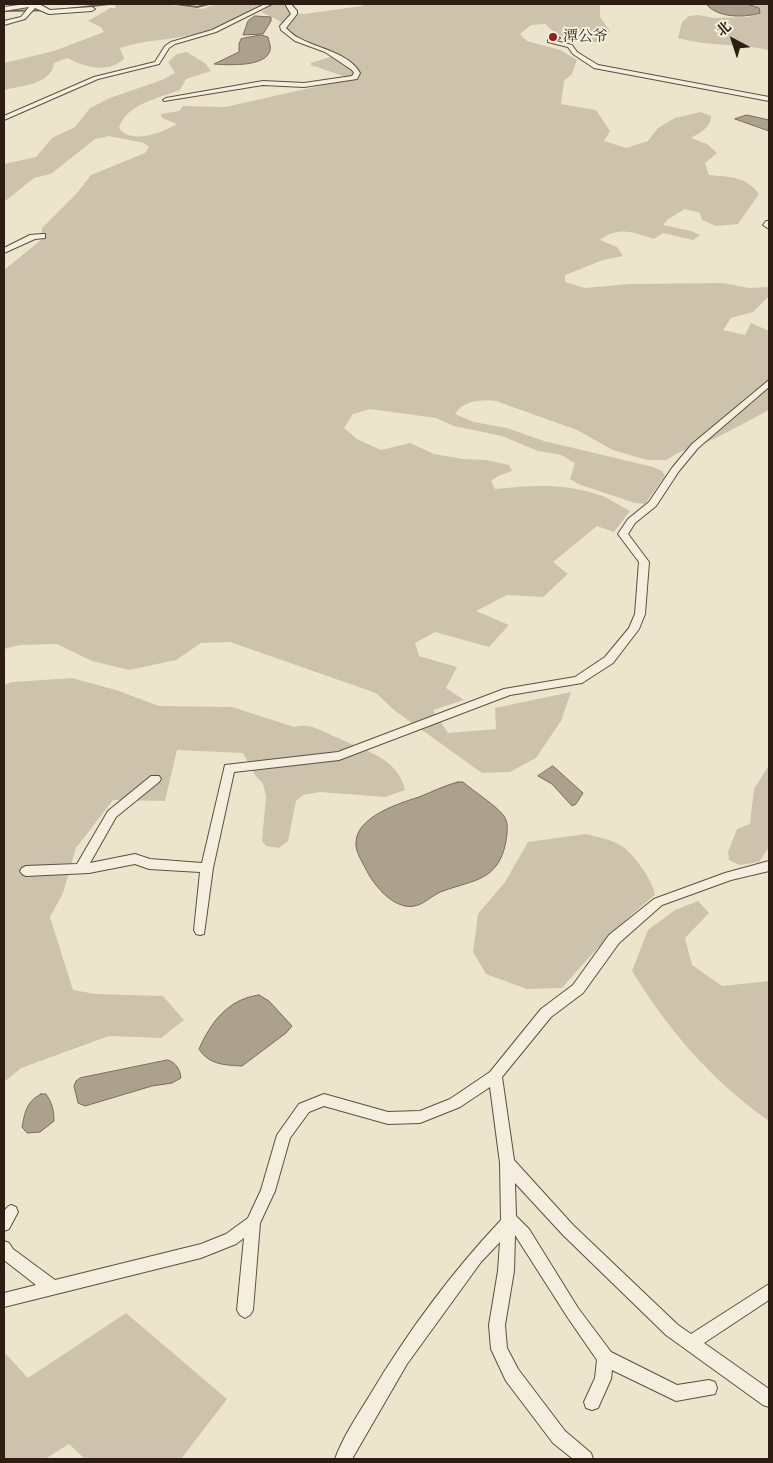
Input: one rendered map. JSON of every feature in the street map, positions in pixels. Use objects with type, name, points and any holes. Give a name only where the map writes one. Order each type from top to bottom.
[{"type":"street","points":[[29,4],[49,12],[92,9]]},
{"type":"street","points":[[4,23],[23,18],[32,8],[29,4]]},
{"type":"street","points":[[4,9],[36,4]]},
{"type":"street","points":[[4,118],[96,78],[157,63],[167,47],[181,40],[214,32],[269,4]]},
{"type":"street","points":[[166,100],[263,83],[278,82],[304,85],[355,78],[357,73],[355,69],[327,51],[297,40],[283,29],[283,26],[294,14],[294,11],[288,4]]},
{"type":"street","points":[[553,37],[557,38],[550,41],[570,46],[575,52],[596,67],[769,99]]},
{"type":"street","points":[[4,251],[33,237],[42,236]]},
{"type":"street","points":[[200,930],[207,868],[229,768],[339,756],[508,692],[578,680],[609,660],[634,630],[640,614],[644,562],[622,534],[631,520],[653,504],[675,470],[695,446],[769,383]]},
{"type":"street","points":[[81,868],[112,814],[155,780]]},
{"type":"street","points":[[26,871],[81,868],[135,859],[149,864],[207,868]]},
{"type":"street","points":[[245,1310],[253,1223],[268,1191],[284,1135],[304,1108],[324,1100],[388,1118],[420,1117],[454,1103],[495,1076],[546,1013],[578,989],[614,939],[658,902],[730,876],[769,866]]},
{"type":"street","points":[[495,1076],[507,1164],[509,1200],[506,1271],[497,1325],[499,1349],[512,1375],[559,1437],[585,1459]]},
{"type":"street","points":[[507,1164],[568,1230],[672,1330],[769,1399]]},
{"type":"street","points":[[508,1221],[524,1234],[572,1312],[605,1358],[676,1393],[709,1388]]},
{"type":"street","points":[[343,1459],[352,1440],[401,1358],[476,1257],[508,1221]]},
{"type":"street","points":[[4,1300],[201,1251],[231,1239],[253,1223]]},
{"type":"street","points":[[4,1248],[8,1254],[52,1287]]},
{"type":"street","points":[[691,1343],[769,1291]]},
{"type":"street","points":[[592,1402],[603,1379],[605,1358]]},
{"type":"shaded area","points":[[162,4],[202,9],[217,4],[264,4],[227,23],[204,32],[120,48],[124,59],[117,64],[96,68],[67,58],[54,63],[48,76],[42,80],[4,90],[4,63],[54,51],[104,32],[101,27],[88,21],[110,8],[116,8],[115,5]]},
{"type":"shaded area","points":[[273,4],[283,4],[291,13],[304,14],[365,4],[600,4],[600,17],[610,31],[598,41],[585,43],[569,39],[555,33],[546,24],[531,25],[520,34],[527,41],[560,50],[577,60],[572,74],[564,81],[561,104],[596,110],[610,131],[604,141],[626,148],[648,141],[658,128],[675,118],[701,112],[711,116],[707,126],[691,138],[707,144],[717,153],[705,163],[709,175],[737,178],[749,184],[759,194],[738,224],[716,226],[702,220],[700,213],[685,209],[668,219],[663,225],[691,231],[700,235],[693,240],[663,233],[654,239],[626,232],[613,233],[600,240],[617,247],[623,256],[603,260],[565,275],[565,282],[585,288],[630,284],[723,283],[749,288],[769,287],[769,296],[753,312],[731,318],[723,330],[745,335],[751,323],[769,331],[769,410],[714,439],[678,453],[666,460],[647,460],[613,450],[577,430],[496,401],[485,400],[468,404],[455,414],[474,422],[507,428],[544,441],[653,467],[662,471],[665,476],[645,504],[635,503],[578,484],[570,479],[575,463],[561,455],[538,451],[502,436],[454,426],[436,418],[370,409],[353,414],[344,428],[357,439],[381,450],[410,443],[434,454],[463,459],[486,460],[509,465],[512,471],[498,476],[491,481],[495,489],[534,486],[574,488],[603,496],[630,511],[614,532],[597,526],[553,562],[568,574],[543,597],[507,595],[476,611],[509,625],[489,647],[435,632],[415,643],[419,656],[457,667],[446,688],[464,700],[433,710],[448,733],[496,729],[495,708],[571,692],[561,721],[536,758],[510,772],[482,773],[394,710],[376,693],[230,642],[201,643],[176,660],[129,670],[92,661],[57,644],[20,645],[4,649],[4,270],[41,240],[42,228],[77,193],[91,175],[145,153],[149,147],[144,143],[109,136],[95,139],[51,174],[34,178],[4,202],[4,164],[36,157],[52,138],[75,127],[90,108],[110,98],[162,80],[175,73],[168,62],[177,54],[187,52],[206,64],[211,71],[186,79],[180,90],[144,103],[129,113],[119,128],[125,133],[131,136],[147,136],[177,124],[162,118],[161,114],[179,111],[183,106],[225,107],[328,84],[355,80],[311,65],[311,63],[336,53],[301,40],[278,20],[261,12]]},
{"type":"shaded area","points":[[706,4],[747,4],[759,8],[760,13],[746,16],[731,16],[717,12]]},
{"type":"shaded area","points":[[747,4],[769,4],[769,50],[746,46],[701,43],[678,38],[682,22],[689,16],[698,15],[714,18],[748,17],[760,13],[759,8]]},
{"type":"shaded area","points":[[255,16],[271,17],[271,21],[263,34],[243,35],[248,21]]},
{"type":"shaded area","points":[[261,35],[268,37],[270,45],[270,51],[265,58],[244,64],[214,64],[239,52],[241,39]]},
{"type":"shaded area","points":[[747,115],[769,120],[769,131],[735,119]]},
{"type":"shaded area","points":[[72,678],[116,690],[159,706],[232,707],[294,727],[306,726],[317,728],[369,751],[388,762],[401,779],[405,790],[385,797],[320,792],[303,795],[296,801],[288,841],[279,848],[266,846],[262,841],[266,796],[263,784],[255,775],[243,753],[177,750],[165,801],[113,800],[76,848],[63,893],[50,917],[73,990],[96,994],[163,996],[184,1020],[161,1038],[109,1036],[21,1068],[4,1082],[4,685],[12,682]]},
{"type":"shaded area","points":[[769,765],[769,847],[759,862],[739,865],[729,860],[728,852],[737,829],[750,824],[754,789]]},
{"type":"shaded area","points":[[553,766],[583,793],[576,804],[572,806],[552,784],[538,776]]},
{"type":"shaded area","points":[[458,782],[463,782],[491,803],[506,819],[506,841],[503,854],[491,871],[474,881],[438,893],[416,906],[405,906],[394,902],[376,885],[357,851],[356,840],[360,830],[376,815],[387,809]]},
{"type":"shaded area","points":[[586,834],[612,841],[631,854],[651,882],[655,895],[642,905],[595,951],[562,988],[527,989],[486,974],[473,952],[478,914],[505,882],[528,842]]},
{"type":"shaded area","points":[[698,901],[709,913],[685,938],[692,965],[722,986],[769,981],[769,1121],[728,1089],[693,1053],[661,1014],[632,971],[648,930],[675,910]]},
{"type":"shaded area","points":[[259,995],[269,1001],[292,1026],[286,1033],[242,1066],[218,1063],[203,1054],[199,1049],[209,1030],[222,1013],[238,1001]]},
{"type":"shaded area","points":[[168,1060],[179,1069],[181,1078],[172,1083],[152,1086],[85,1106],[78,1103],[74,1086],[80,1078]]},
{"type":"shaded area","points":[[41,1094],[46,1094],[50,1100],[54,1121],[40,1132],[27,1133],[22,1127],[25,1112],[32,1100]]},
{"type":"shaded area","points":[[126,1313],[227,1399],[181,1459],[85,1459],[69,1444],[45,1459],[4,1459],[4,1352],[28,1378]]},
{"type":"waterway","points":[[4,11],[60,10],[109,4]]},
{"type":"waterway","points":[[175,4],[197,7],[209,4]]},
{"type":"place","name":"潭公爷","points":[[553,37]]}]
